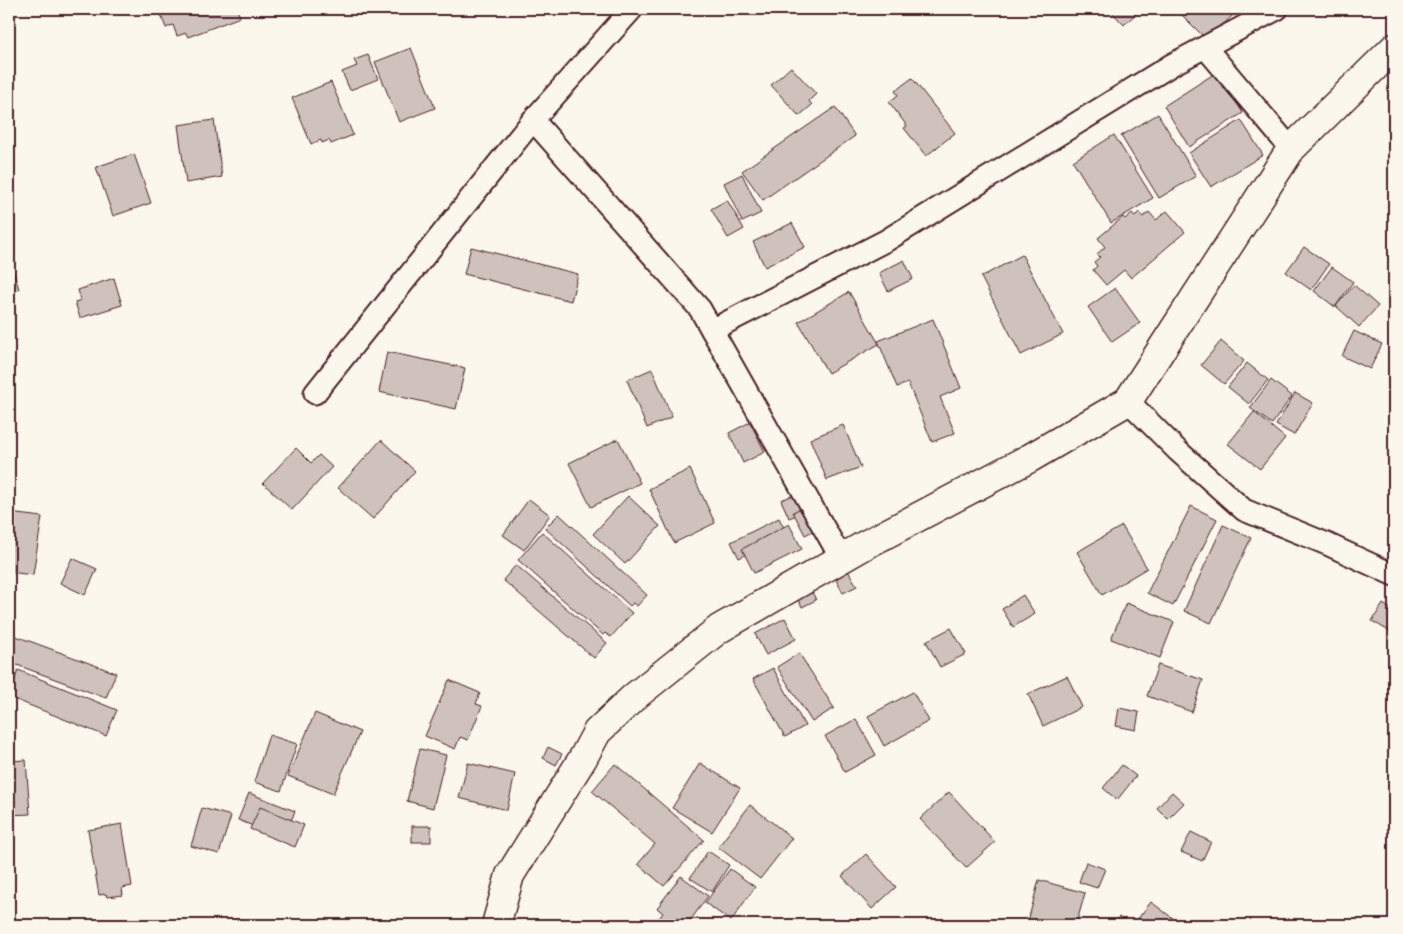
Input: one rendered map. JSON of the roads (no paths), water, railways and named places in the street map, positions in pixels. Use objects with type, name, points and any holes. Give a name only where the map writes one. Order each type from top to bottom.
[{"type":"street","points":[[315,393],[533,120],[632,9]]},
{"type":"street","points":[[712,330],[887,240],[1173,64],[1277,9]]},
{"type":"street","points":[[1206,47],[1291,149]]},
{"type":"street","points":[[496,925],[510,875],[584,758],[597,732],[634,697],[719,629],[841,558],[1030,458],[1128,400],[1291,149],[1393,50]]},
{"type":"street","points":[[533,120],[700,309],[841,558]]},
{"type":"street","points":[[1128,400],[1178,451],[1244,510],[1327,544],[1394,575]]}]
